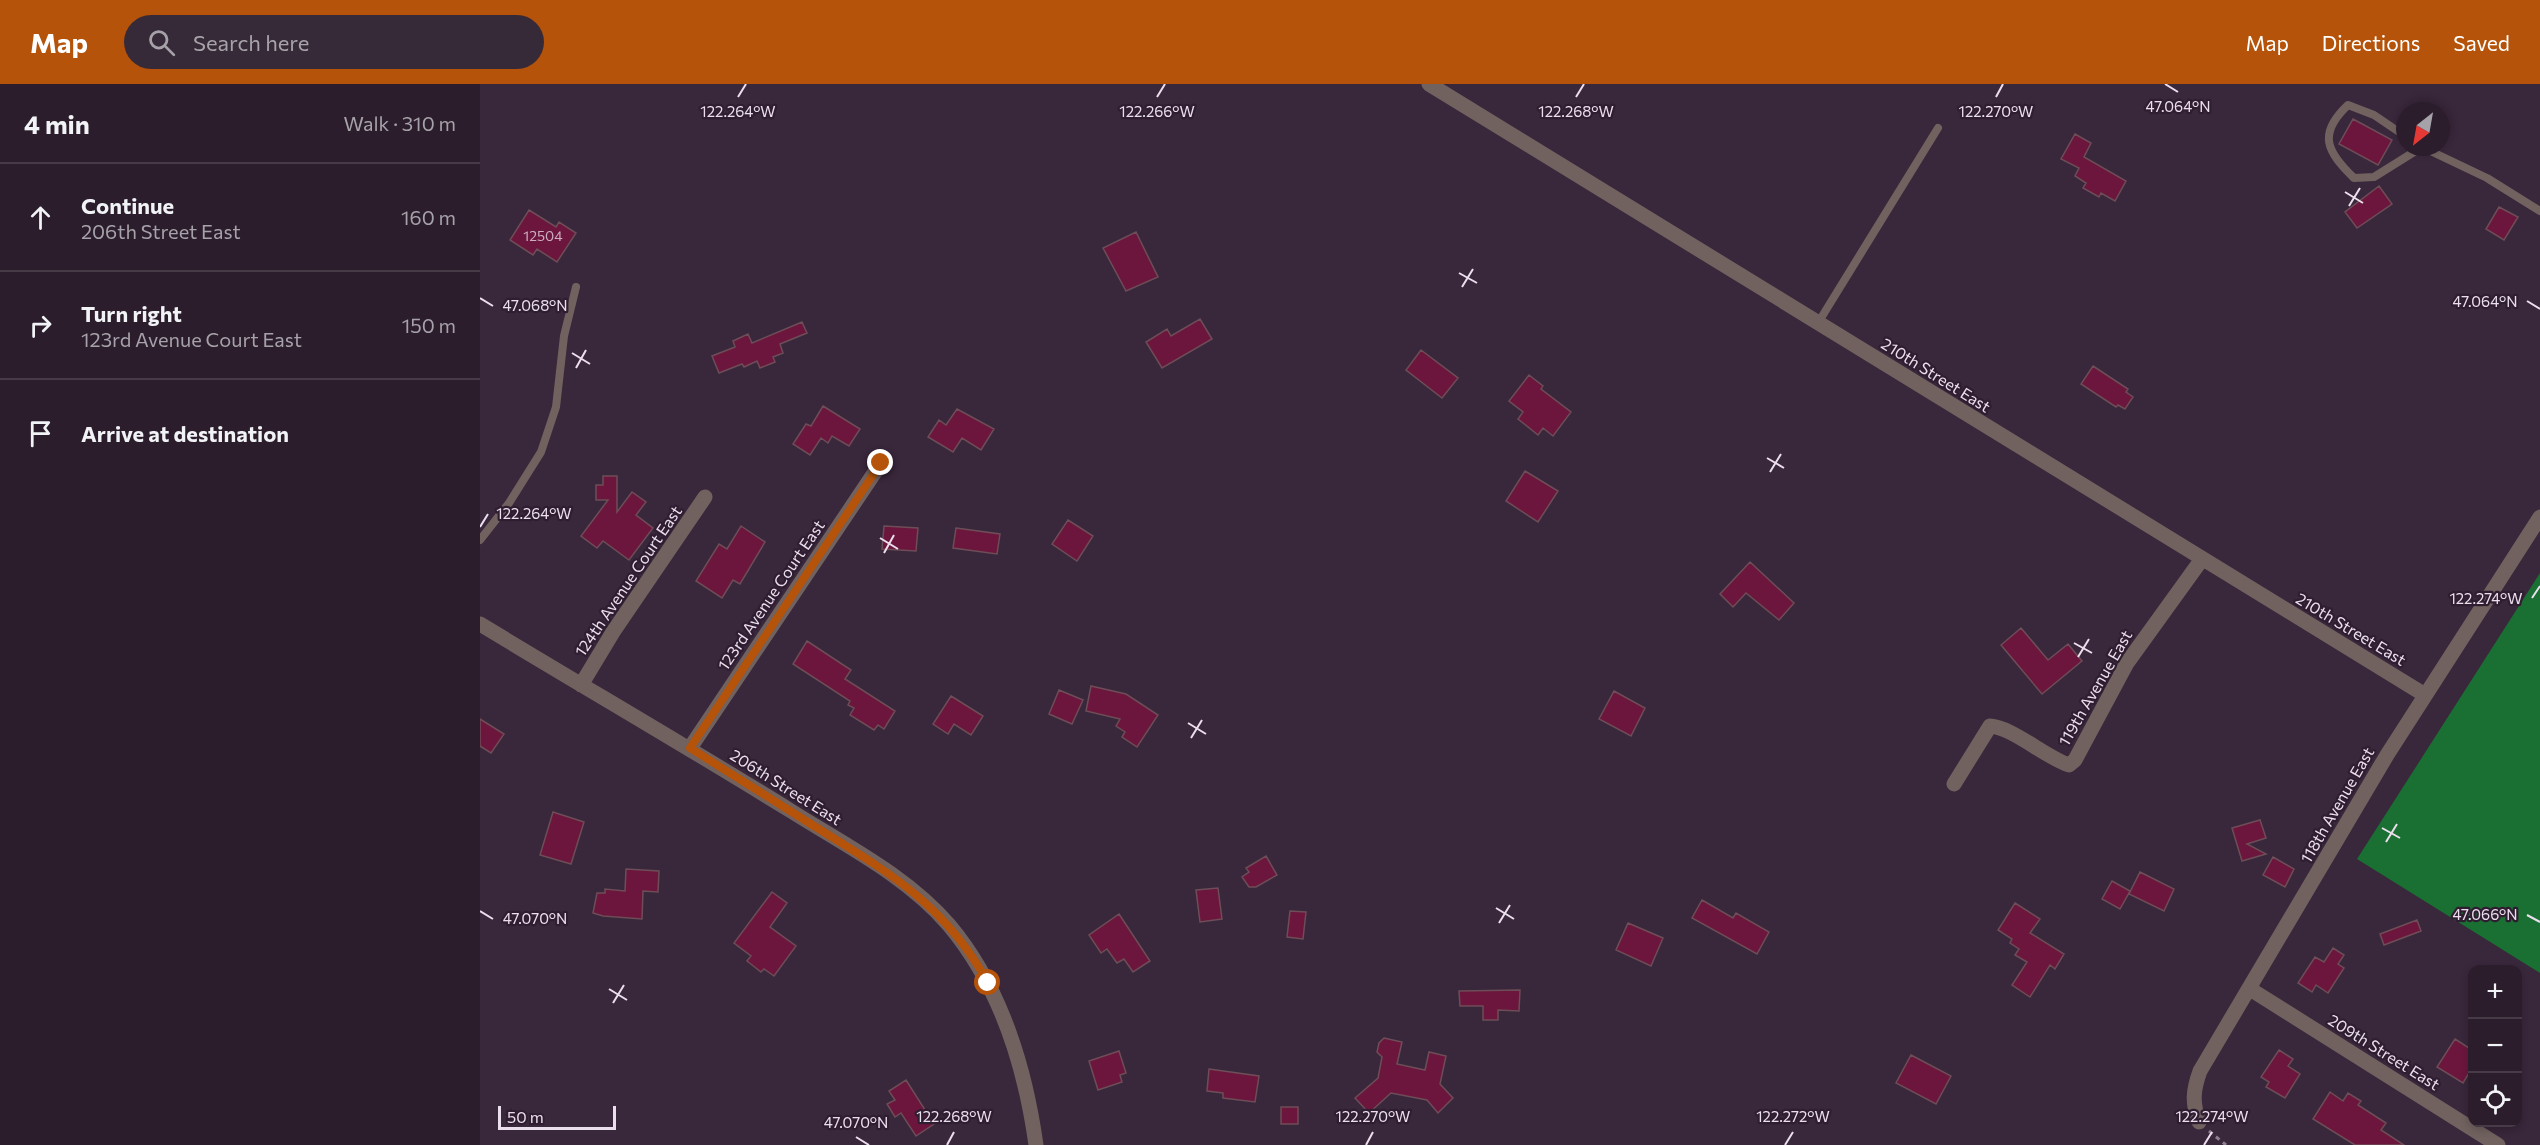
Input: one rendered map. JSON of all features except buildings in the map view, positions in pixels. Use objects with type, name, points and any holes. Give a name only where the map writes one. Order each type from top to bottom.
[{"type":"street","name":"210th Street East","points":[[1429,84],[2425,695]]},
{"type":"street","name":"123rd Avenue Court East","points":[[690,748],[881,463]]},
{"type":"street","name":"124th Avenue Court East","points":[[581,685],[613,632],[705,497]]},
{"type":"street","name":"118th Avenue East","points":[[2199,1122],[2194,1107],[2194,1090],[2200,1071],[2387,755],[2540,516]]},
{"type":"street","name":"119th Avenue East","points":[[1954,784],[1990,726],[2007,731],[2068,765],[2075,760],[2127,663],[2202,559]]},
{"type":"street","name":"206th Street East","points":[[480,624],[690,748],[882,868],[921,897],[950,926],[978,965],[1014,1041],[1031,1110],[1036,1145]]},
{"type":"street","name":"209th Street East","points":[[2250,988],[2498,1145]]},
{"type":"lane","points":[[2396,130],[2374,115],[2348,105],[2335,117],[2328,142],[2335,159],[2354,177],[2374,177],[2408,156]]},
{"type":"lane","points":[[1818,323],[1938,128]]},
{"type":"lane","points":[[2441,156],[2487,178],[2540,211]]},
{"type":"lane","points":[[480,540],[509,503],[541,452],[556,407],[564,336],[576,287]]},
{"type":"path","points":[[2199,1122],[2226,1145]]},
{"type":"green space","points":[[2540,573],[2540,973],[2357,859]]},
{"type":"route","points":[[881,463],[690,748],[882,868],[921,897],[950,926],[988,983]]}]
